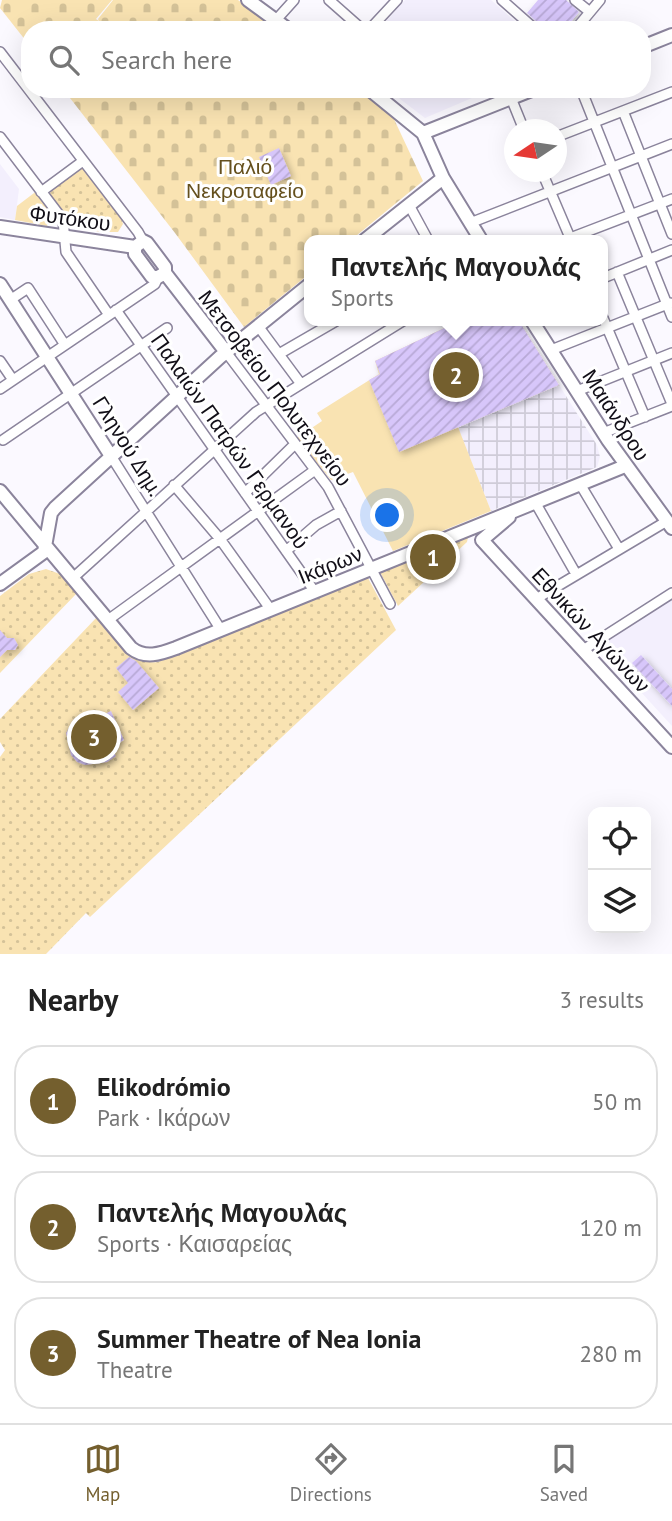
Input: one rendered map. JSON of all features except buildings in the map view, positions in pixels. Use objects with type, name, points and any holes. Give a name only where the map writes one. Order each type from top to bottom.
[{"type":"street","points":[[248,0],[276,20],[294,0]]},
{"type":"street","points":[[329,0],[353,21]]},
{"type":"street","points":[[377,21],[397,0]]},
{"type":"street","points":[[502,0],[526,21]]},
{"type":"street","points":[[575,0],[590,12]]},
{"type":"street","points":[[582,21],[600,0]]},
{"type":"street","points":[[651,43],[672,35]]},
{"type":"street","points":[[0,52],[21,80]]},
{"type":"street","points":[[567,133],[672,92]]},
{"type":"street","points":[[35,98],[138,232],[139,244]]},
{"type":"street","points":[[380,98],[424,133],[443,178],[478,235]]},
{"type":"street","points":[[585,98],[631,216],[669,303],[672,317]]},
{"type":"street","points":[[424,133],[511,99],[519,119]]},
{"type":"street","points":[[623,111],[672,234]]},
{"type":"street","name":"Παλαιών Πατρών Γερμανού","points":[[0,137],[64,224],[66,253],[141,345],[315,592]]},
{"type":"street","points":[[470,223],[672,144]]},
{"type":"street","points":[[41,191],[83,161]]},
{"type":"street","points":[[371,235],[443,178]]},
{"type":"street","points":[[546,182],[566,235]]},
{"type":"street","points":[[581,235],[672,199]]},
{"type":"street","points":[[409,205],[425,235]]},
{"type":"street","name":"Φυτόκου","points":[[0,227],[64,237],[139,244]]},
{"type":"street","name":"Μετσοβείου Πολυτεχνείου","points":[[139,244],[135,254],[152,277],[161,275],[226,352],[315,470],[341,511],[390,604]]},
{"type":"street","points":[[608,276],[672,250]]},
{"type":"street","points":[[596,478],[609,465],[606,436],[672,405],[617,272]]},
{"type":"street","points":[[0,389],[155,284],[161,275]]},
{"type":"street","name":"Γληνού Δημ.","points":[[0,284],[221,630]]},
{"type":"street","points":[[10,300],[28,288],[65,345]]},
{"type":"street","points":[[2,580],[43,553],[47,545],[52,511],[226,352],[304,289]]},
{"type":"street","points":[[608,322],[636,316],[669,303]]},
{"type":"street","points":[[258,326],[301,384]]},
{"type":"street","points":[[279,354],[327,326]]},
{"type":"street","points":[[74,577],[266,405],[395,326]]},
{"type":"street","name":"Μαιάνδρου","points":[[535,326],[625,466],[669,524]]},
{"type":"street","points":[[551,350],[599,326]]},
{"type":"street","points":[[606,326],[645,417]]},
{"type":"street","points":[[2,440],[167,328]]},
{"type":"street","points":[[577,391],[672,353]]},
{"type":"street","points":[[0,361],[13,380]]},
{"type":"street","points":[[245,493],[295,444]]},
{"type":"street","name":"Ικάρων","points":[[108,620],[131,648],[150,655],[163,653],[625,466]]},
{"type":"street","points":[[0,491],[108,620],[315,470]]},
{"type":"street","points":[[580,484],[619,549]]},
{"type":"street","points":[[174,485],[220,539],[271,610]]},
{"type":"street","points":[[529,505],[576,574]]},
{"type":"street","name":"Ικάρων","points":[[482,540],[529,505]]},
{"type":"street","points":[[286,551],[316,525],[341,511]]},
{"type":"street","points":[[536,598],[619,549],[669,524]]},
{"type":"street","name":"Εθνικών Αγώνων","points":[[482,540],[672,747]]},
{"type":"street","points":[[583,650],[672,593]]},
{"type":"shaded area","points":[[405,0],[491,0],[515,21],[386,21]]},
{"type":"shaded area","points":[[399,98],[472,98],[425,118]]},
{"type":"shaded area","points":[[0,164],[19,189],[15,220],[0,217]]},
{"type":"shaded area","points":[[559,385],[597,445],[600,457],[597,467],[491,511],[458,428]]},
{"type":"shaded area","points":[[672,598],[672,726],[598,645]]},
{"type":"green space","points":[[2,0],[112,0],[96,19],[99,21],[21,21],[21,35],[0,8]]},
{"type":"green space","points":[[113,0],[238,0],[266,21],[98,19]]},
{"type":"green space","name":"Παλιό Νεκροταφείο","points":[[70,98],[369,98],[393,117],[423,181],[357,235],[304,235],[304,278],[244,327]]},
{"type":"green space","points":[[81,166],[121,218],[123,224],[118,232],[82,229],[69,220],[47,192]]},
{"type":"green space","points":[[38,190],[55,212],[47,226],[15,220],[17,206]]},
{"type":"green space","points":[[448,326],[522,326],[559,385],[458,427],[491,511],[393,551],[353,472],[331,480],[297,438],[322,421],[317,413],[379,374],[375,361]]},
{"type":"green space","points":[[464,536],[468,537],[467,542],[398,606],[380,572]]},
{"type":"green space","points":[[46,569],[60,574],[77,593],[0,673],[0,596],[29,574]]},
{"type":"green space","points":[[368,578],[396,630],[90,917],[86,913],[46,954],[0,954],[0,757],[5,750],[0,742],[0,719],[97,617],[131,654],[148,662],[158,662]]},
{"type":"place","name":"Παντελής Μαγουλάς","points":[[456,375]]},
{"type":"place","name":"Elikodrómio","points":[[433,557]]},
{"type":"place","name":"Summer Theatre of Nea Ionia","points":[[94,737]]}]
